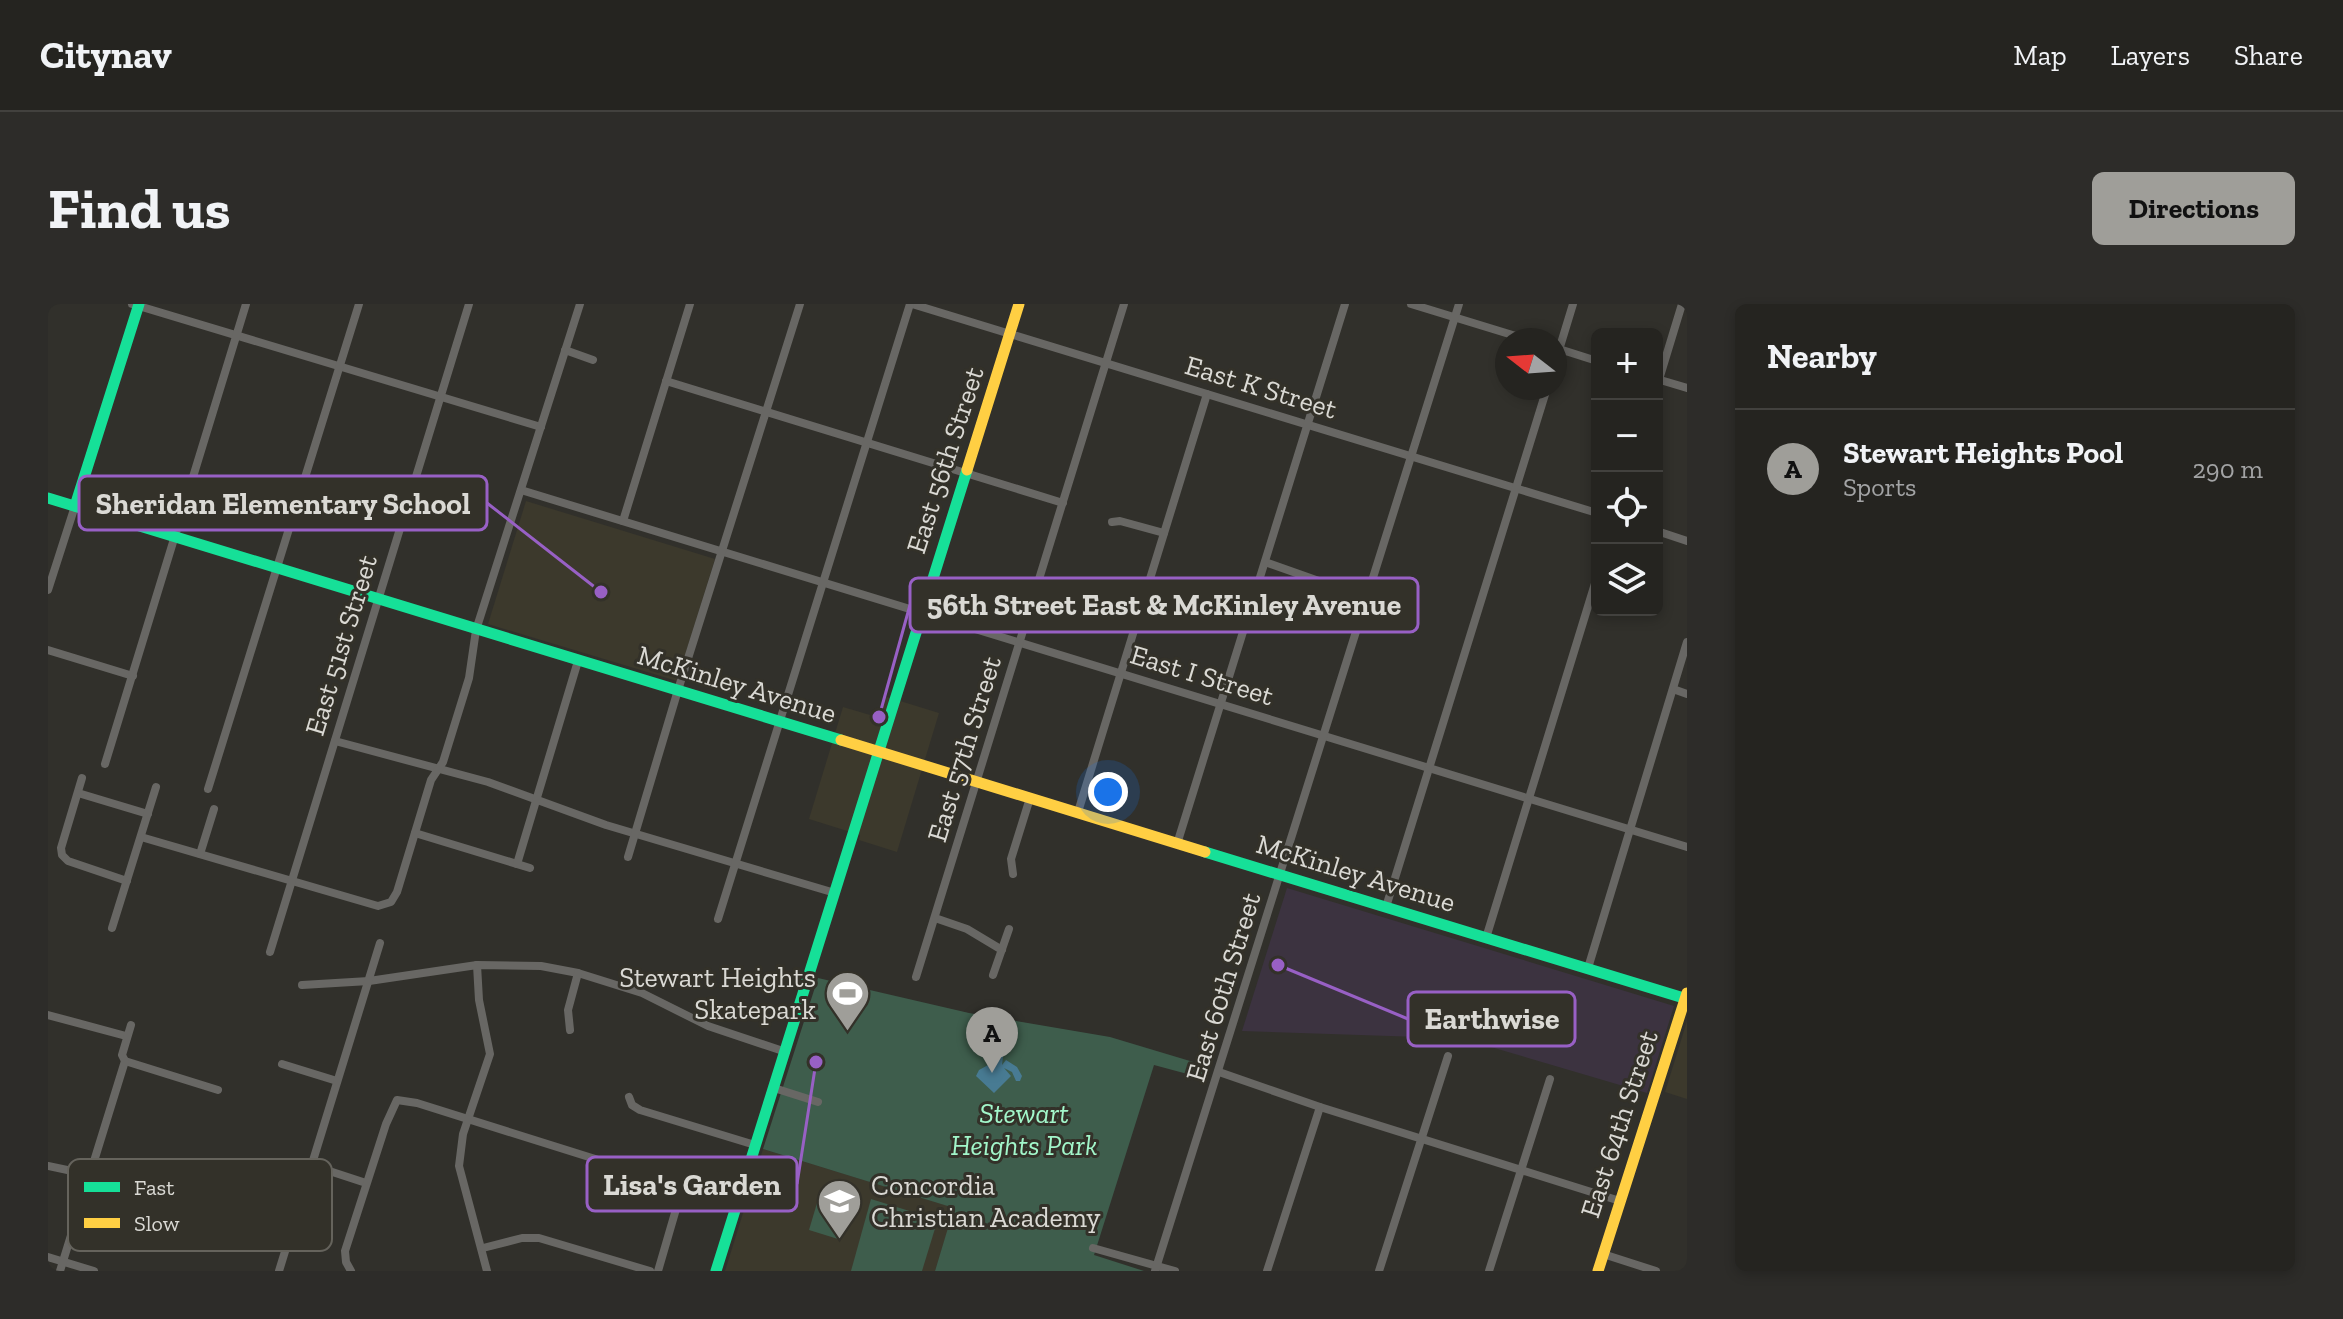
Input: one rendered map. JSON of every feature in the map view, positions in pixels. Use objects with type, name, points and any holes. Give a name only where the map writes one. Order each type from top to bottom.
[{"type":"main road","name":"East 56th Street","points":[[716,1271],[1019,304]]},
{"type":"main road","points":[[75,506],[137,305]]},
{"type":"main road","name":"McKinley Avenue","points":[[48,498],[1686,997]]},
{"type":"main road","name":"East 64th Street","points":[[1598,1271],[1686,997]]},
{"type":"street","points":[[105,764],[239,336],[238,329],[246,304]]},
{"type":"street","points":[[208,789],[359,304]]},
{"type":"street","name":"East 51st Street","points":[[270,952],[469,304]]},
{"type":"street","points":[[141,837],[378,906],[388,905],[397,892],[431,780],[443,762],[469,678],[476,630],[580,304]]},
{"type":"street","points":[[623,521],[690,304]]},
{"type":"street","points":[[628,857],[800,304]]},
{"type":"street","points":[[718,919],[911,304]]},
{"type":"street","name":"East K Street","points":[[911,304],[1591,511]]},
{"type":"street","name":"East 57th Street","points":[[916,977],[1124,304]]},
{"type":"street","points":[[1177,844],[1345,304]]},
{"type":"street","points":[[1411,304],[1495,329]]},
{"type":"street","name":"East 60th Street","points":[[1156,1268],[1459,304]]},
{"type":"street","points":[[1564,328],[1573,304]]},
{"type":"street","points":[[1663,366],[1682,304]]},
{"type":"street","points":[[137,305],[541,427]]},
{"type":"street","points":[[565,350],[593,360]]},
{"type":"street","points":[[1567,352],[1591,359]]},
{"type":"street","points":[[666,381],[1063,503]]},
{"type":"street","points":[[1663,383],[1687,388]]},
{"type":"street","points":[[1078,812],[1207,394]]},
{"type":"street","points":[[1386,907],[1543,400]]},
{"type":"street","name":"East I Street","points":[[521,490],[1687,847]]},
{"type":"street","points":[[48,587],[75,506]]},
{"type":"street","points":[[1112,522],[1120,521],[1164,533]]},
{"type":"street","points":[[1663,533],[1687,541]]},
{"type":"street","points":[[1265,562],[1367,598]]},
{"type":"street","points":[[1486,938],[1591,596]]},
{"type":"street","points":[[1588,968],[1687,642]]},
{"type":"street","points":[[48,650],[133,676]]},
{"type":"street","points":[[517,864],[578,661]]},
{"type":"street","points":[[1673,689],[1687,694]]},
{"type":"street","points":[[335,741],[488,782],[536,801],[835,893]]},
{"type":"street","points":[[82,778],[61,848],[63,857],[127,881]]},
{"type":"street","points":[[112,928],[156,787]]},
{"type":"street","points":[[78,793],[148,814]]},
{"type":"street","points":[[1013,874],[1011,859],[1030,798]]},
{"type":"street","points":[[200,854],[214,809]]},
{"type":"street","points":[[415,833],[530,868]]},
{"type":"street","points":[[935,918],[967,929],[1002,950]]},
{"type":"street","points":[[993,975],[1009,929]]},
{"type":"street","points":[[313,1159],[380,943]]},
{"type":"street","points":[[302,985],[369,981],[477,965],[527,965],[578,973],[642,993],[708,1026],[786,1052]]},
{"type":"street","points":[[477,965],[479,1000],[490,1050],[460,1149],[460,1176],[483,1248],[487,1271]]},
{"type":"street","points":[[570,1030],[568,1010],[578,973]]},
{"type":"street","points":[[48,1015],[126,1036]]},
{"type":"street","points":[[96,1159],[125,1061],[122,1055],[131,1025]]},
{"type":"street","points":[[1379,1271],[1448,1056]]},
{"type":"street","points":[[125,1061],[218,1090]]},
{"type":"street","points":[[282,1064],[337,1081]]},
{"type":"street","points":[[1219,1072],[1620,1201]]},
{"type":"street","points":[[1489,1271],[1550,1079]]},
{"type":"street","points":[[774,1088],[818,1102]]},
{"type":"street","points":[[629,1097],[630,1103],[640,1110],[755,1145]]},
{"type":"street","points":[[349,1268],[345,1251],[390,1111],[397,1100],[468,1119],[677,1185],[680,1198],[658,1271]]},
{"type":"street","points":[[1267,1271],[1320,1107]]},
{"type":"street","points":[[48,1166],[68,1170]]},
{"type":"street","points":[[332,1172],[366,1183]]},
{"type":"street","points":[[483,1248],[522,1238],[539,1238],[650,1271]]},
{"type":"street","points":[[61,1266],[68,1245]]},
{"type":"street","points":[[1093,1248],[1175,1271]]},
{"type":"street","points":[[279,1271],[285,1251]]},
{"type":"street","points":[[1603,1254],[1656,1271]]},
{"type":"street","points":[[48,1257],[61,1266],[94,1271]]},
{"type":"shaded area","points":[[526,501],[715,559],[677,681],[488,624]]},
{"type":"shaded area","points":[[884,696],[939,713],[897,852],[859,840],[860,835],[809,819],[843,707],[877,717]]},
{"type":"shaded area","points":[[1287,888],[1674,1006],[1647,1093],[1450,1038],[1242,1031]]},
{"type":"shaded area","points":[[1687,1021],[1687,1099],[1665,1092]]},
{"type":"shaded area","name":"Concordia Christian Academy","points":[[763,1149],[955,1208],[935,1271],[725,1271]]},
{"type":"green space","name":"Stewart Heights Park","points":[[818,978],[969,1013],[1110,1037],[1210,1067],[1206,1079],[1154,1065],[1094,1255],[1144,1271],[935,1271],[954,1208],[763,1149]]},
{"type":"green space","points":[[871,1199],[935,1219],[937,1222],[922,1271],[851,1271]]},
{"type":"green space","points":[[817,1203],[846,1211],[838,1239],[809,1230]]},
{"type":"water","points":[[997,1052],[1003,1056],[1002,1065],[1006,1060],[1017,1067],[1022,1076],[1020,1081],[1016,1081],[1012,1072],[1004,1068],[1011,1076],[994,1093],[976,1076],[979,1070],[990,1064]]},
{"type":"traffic: fast","points":[[75,506],[139,304]]},
{"type":"traffic: fast","points":[[716,1271],[967,470]]},
{"type":"traffic: fast","points":[[48,498],[841,740]]},
{"type":"traffic: fast","points":[[1205,852],[1687,999]]},
{"type":"traffic: slow","points":[[967,470],[1019,304]]},
{"type":"traffic: slow","points":[[841,740],[1205,852]]},
{"type":"traffic: slow","points":[[1598,1271],[1687,993]]},
{"type":"place","name":"Sheridan Elementary School","points":[[601,592]]},
{"type":"place","name":"56th Street East & McKinley Avenue","points":[[879,717]]},
{"type":"place","name":"Earthwise","points":[[1278,965]]},
{"type":"place","name":"Stewart Heights Skatepark","points":[[847,1032]]},
{"type":"place","name":"Lisa's Garden","points":[[816,1062]]},
{"type":"place","name":"Stewart Heights Pool","points":[[992,1073]]},
{"type":"place","name":"Concordia Christian Academy","points":[[840,1240]]}]
